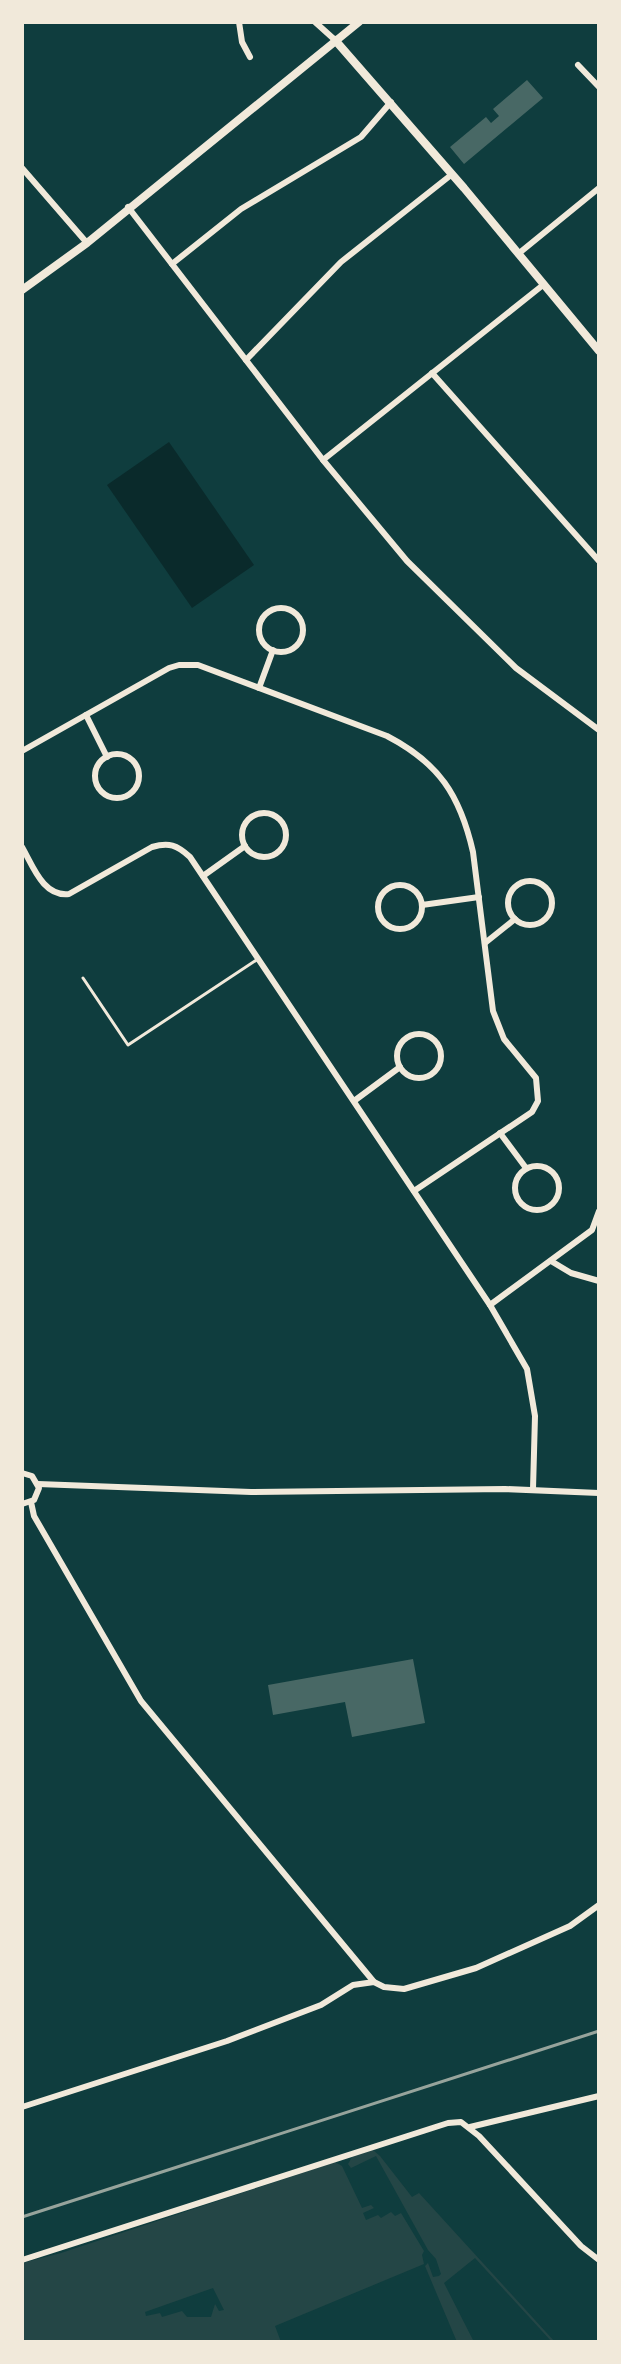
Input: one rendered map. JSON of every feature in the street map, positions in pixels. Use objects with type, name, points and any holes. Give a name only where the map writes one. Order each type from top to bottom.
[{"type":"street","points":[[239,22],[242,42],[250,57]]},
{"type":"street","points":[[315,22],[391,102],[599,351]]},
{"type":"street","points":[[22,290],[87,243],[359,22]]},
{"type":"street","points":[[578,65],[599,87]]},
{"type":"street","points":[[172,264],[241,209],[361,137],[391,102]]},
{"type":"street","points":[[22,168],[87,243]]},
{"type":"street","points":[[246,360],[341,262],[451,175]]},
{"type":"street","points":[[518,254],[599,188]]},
{"type":"street","points":[[128,207],[323,460],[407,561],[516,668],[599,730]]},
{"type":"street","points":[[323,460],[543,285]]},
{"type":"street","points":[[432,373],[599,561]]},
{"type":"street","points":[[277,608],[292,611],[302,622],[302,637],[293,648],[273,650],[262,640],[262,619],[277,608]]},
{"type":"street","points":[[259,688],[273,650]]},
{"type":"street","points":[[22,751],[179,665],[198,665],[387,736],[408,746],[438,771],[459,805],[468,828],[493,1011],[498,1028],[536,1078],[539,1088],[538,1101],[532,1112],[414,1191]]},
{"type":"street","points":[[86,715],[107,757]]},
{"type":"street","points":[[121,754],[138,768],[138,784],[128,795],[109,796],[98,786],[98,766],[107,757],[121,754]]},
{"type":"street","points":[[268,814],[285,827],[285,843],[275,854],[262,857],[245,846],[245,825],[254,816],[268,814]]},
{"type":"street","points":[[22,847],[46,888],[62,894],[69,894],[152,847],[165,843],[178,846],[190,857],[490,1305],[527,1369],[535,1416],[533,1489]]},
{"type":"street","points":[[203,876],[245,846]]},
{"type":"street","points":[[533,881],[547,889],[552,902],[546,918],[534,924],[515,919],[509,906],[515,887],[533,881]]},
{"type":"street","points":[[396,886],[411,888],[422,905],[417,920],[404,928],[385,923],[378,910],[385,891],[396,886]]},
{"type":"street","points":[[422,905],[479,897]]},
{"type":"street","points":[[485,943],[515,919]]},
{"type":"street","points":[[409,1037],[430,1037],[439,1048],[439,1064],[430,1075],[423,1078],[411,1076],[400,1067],[397,1053],[409,1037]]},
{"type":"street","points":[[354,1101],[400,1067]]},
{"type":"street","points":[[500,1133],[526,1168]]},
{"type":"street","points":[[540,1166],[548,1169],[557,1180],[557,1196],[547,1207],[529,1208],[518,1198],[517,1177],[526,1168],[540,1166]]},
{"type":"street","points":[[490,1305],[592,1230],[599,1211]]},
{"type":"street","points":[[551,1261],[571,1273],[599,1281]]},
{"type":"street","points":[[22,1473],[32,1476],[38,1484],[37,1497],[22,1504]]},
{"type":"street","points":[[38,1484],[251,1492],[533,1489],[599,1493]]},
{"type":"street","points":[[31,1502],[34,1516],[141,1701],[374,1982],[384,1987],[404,1989],[476,1968],[570,1926],[599,1905]]},
{"type":"street","points":[[22,2107],[227,2041],[321,2005],[353,1985],[374,1982]]},
{"type":"street","points":[[470,2127],[599,2096]]},
{"type":"street","points":[[22,2260],[448,2123],[461,2122],[470,2127],[581,2246],[599,2260]]},
{"type":"lane","points":[[83,978],[128,1045],[258,959]]},
{"type":"shaded area","points":[[169,442],[254,565],[192,608],[107,485]]},
{"type":"shaded area","points":[[373,2150],[412,2197],[419,2193],[555,2342],[475,2258],[444,2283],[474,2342],[457,2342],[425,2266],[428,2263],[433,2277],[439,2276],[436,2259],[376,2156],[351,2168],[348,2164],[352,2157]]},
{"type":"shaded area","points":[[335,2162],[342,2166],[362,2208],[371,2205],[374,2208],[363,2213],[366,2220],[378,2215],[381,2218],[391,2212],[395,2216],[401,2213],[424,2251],[424,2264],[275,2326],[281,2342],[22,2342],[22,2263],[61,2253]],"holes":[[[213,2288],[224,2310],[219,2311],[215,2304],[211,2317],[187,2317],[182,2311],[162,2317],[160,2313],[146,2316],[145,2312]]]},
{"type":"building","points":[[527,80],[543,98],[464,164],[450,147],[486,117],[491,123],[499,116],[493,109]]},
{"type":"building","points":[[413,1659],[425,1723],[352,1737],[345,1702],[273,1715],[268,1685]]},
{"type":"railway","points":[[22,2217],[599,2031]]}]
